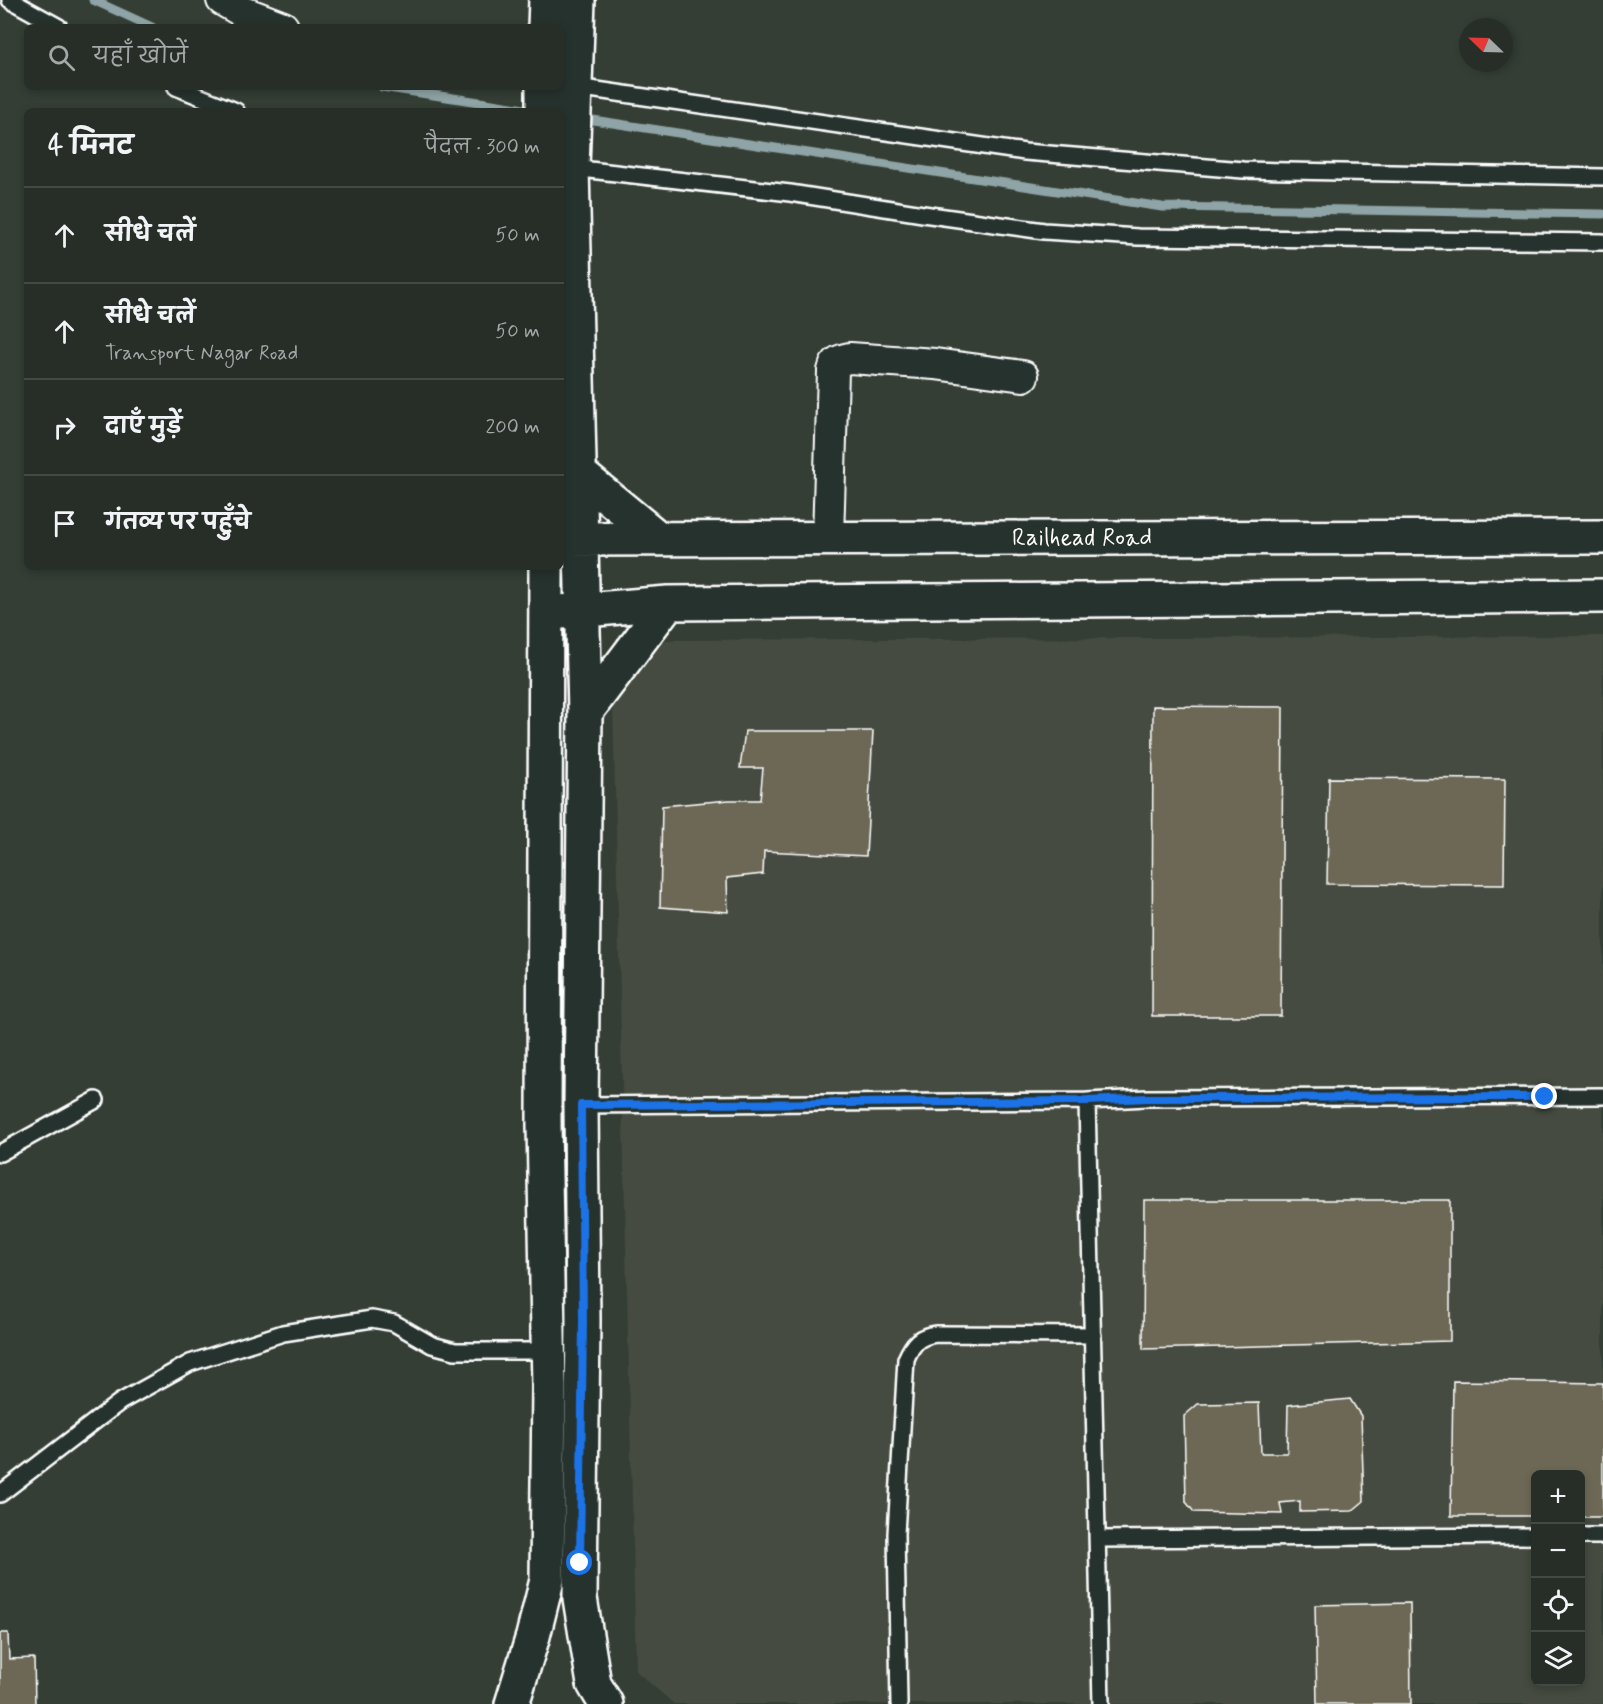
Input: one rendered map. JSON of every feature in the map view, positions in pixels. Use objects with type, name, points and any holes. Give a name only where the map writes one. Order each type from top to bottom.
[{"type":"main road","points":[[545,24],[546,0]]},
{"type":"main road","points":[[578,0],[573,161],[579,473],[571,538],[582,610],[585,713],[580,1598],[594,1684],[606,1704]]},
{"type":"main road","points":[[579,473],[658,538]]},
{"type":"main road","name":"Railhead Road","points":[[571,538],[1603,537]]},
{"type":"main road","points":[[512,1704],[547,1580],[549,1351],[544,1124],[546,570]]},
{"type":"main road","points":[[546,614],[668,603],[1603,596]]},
{"type":"main road","points":[[585,713],[668,603]]},
{"type":"street","points":[[222,0],[241,11],[275,24]]},
{"type":"street","points":[[828,538],[833,371],[839,360],[850,357],[935,364],[1023,376]]},
{"type":"lane","points":[[10,0],[54,24]]},
{"type":"lane","points":[[184,90],[228,108]]},
{"type":"lane","points":[[575,91],[1025,152],[1243,170],[1603,177]]},
{"type":"lane","points":[[573,161],[1044,231],[1138,237],[1603,242]]},
{"type":"lane","points":[[581,1105],[1088,1101],[1147,1098],[1603,1096]]},
{"type":"lane","points":[[0,1154],[96,1100]]},
{"type":"lane","points":[[1088,1101],[1101,1704]]},
{"type":"lane","points":[[0,1494],[120,1402],[190,1363],[283,1333],[372,1319],[394,1323],[432,1345],[455,1351],[549,1351]]},
{"type":"lane","points":[[899,1704],[896,1534],[906,1359],[910,1349],[917,1339],[936,1334],[1093,1335]]},
{"type":"lane","points":[[1098,1539],[1531,1536]]},
{"type":"lane","points":[[1585,1536],[1603,1536]]},
{"type":"shaded area","points":[[1603,636],[1603,1704],[674,1704],[636,1671],[613,705],[665,640]]},
{"type":"building","points":[[1153,706],[1283,707],[1281,1016],[1152,1016]]},
{"type":"building","points":[[745,731],[873,731],[866,856],[764,851],[763,874],[727,878],[728,912],[660,907],[662,806],[729,800],[760,800],[763,768],[740,768]]},
{"type":"building","points":[[1329,778],[1505,779],[1504,885],[1327,884]]},
{"type":"building","points":[[1144,1200],[1450,1200],[1450,1341],[1143,1349]]},
{"type":"building","points":[[1453,1381],[1603,1383],[1603,1517],[1585,1517],[1585,1470],[1531,1470],[1531,1516],[1451,1516]]},
{"type":"building","points":[[1350,1399],[1361,1416],[1364,1501],[1352,1511],[1300,1512],[1300,1501],[1280,1503],[1282,1514],[1194,1512],[1186,1502],[1184,1416],[1198,1404],[1259,1403],[1261,1453],[1287,1453],[1288,1405]]},
{"type":"building","points":[[1410,1603],[1411,1704],[1317,1704],[1315,1605]]},
{"type":"building","points":[[0,1633],[8,1633],[9,1659],[34,1658],[35,1704],[0,1704]]},
{"type":"waterway","points":[[93,0],[145,24]]},
{"type":"waterway","points":[[401,90],[518,108]]},
{"type":"waterway","points":[[580,118],[1162,207],[1603,214]]},
{"type":"route","points":[[580,1563],[583,1321],[581,1105],[1088,1101],[1147,1098],[1545,1097]]}]
